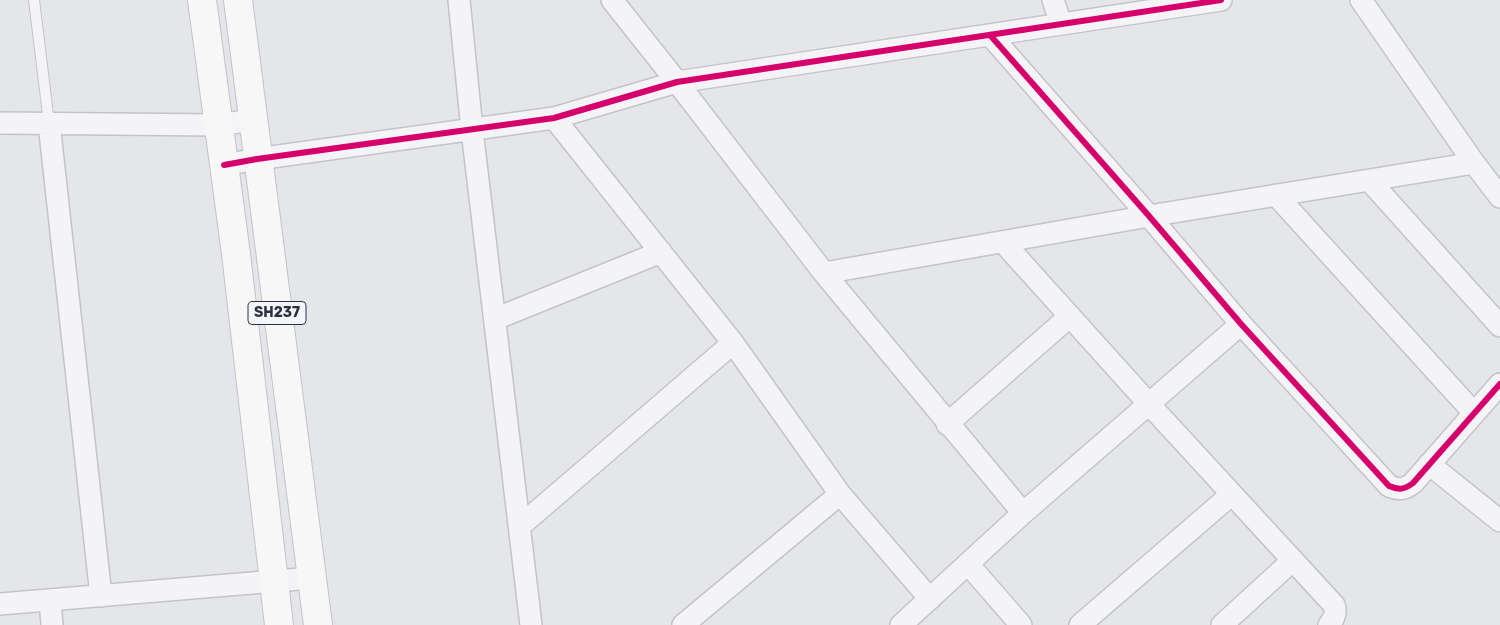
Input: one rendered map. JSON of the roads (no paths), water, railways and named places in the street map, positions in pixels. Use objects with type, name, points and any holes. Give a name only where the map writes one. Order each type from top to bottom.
[{"type":"main road","name":"SH237","points":[[202,0],[224,165],[279,625]]},
{"type":"main road","name":"SH237","points":[[238,0],[318,625]]},
{"type":"street","points":[[459,0],[472,130],[531,625]]},
{"type":"street","points":[[612,0],[824,273],[1023,513]]},
{"type":"street","points":[[1053,0],[1061,24]]},
{"type":"street","points":[[224,165],[257,158],[554,118],[677,82],[1221,0]]},
{"type":"street","points":[[1362,0],[1474,163],[1500,197]]},
{"type":"street","points":[[990,35],[1241,324],[1389,486],[1399,490],[1405,489],[1413,483],[1500,384]]},
{"type":"street","points":[[554,118],[733,343],[840,494],[930,599]]},
{"type":"street","points":[[0,123],[219,125],[252,120]]},
{"type":"street","points":[[48,123],[101,596]]},
{"type":"street","points":[[824,273],[1149,216],[1474,163]]},
{"type":"street","points":[[1369,180],[1500,326]]},
{"type":"street","points":[[1276,196],[1474,414]]},
{"type":"street","points":[[1003,242],[1334,605],[1336,611],[1334,619],[1329,625]]},
{"type":"street","points":[[494,319],[661,252]]},
{"type":"street","points":[[948,424],[1070,316]]},
{"type":"street","points":[[901,625],[1023,513],[1241,324]]},
{"type":"street","points":[[520,526],[733,343]]},
{"type":"street","points":[[1430,464],[1500,521]]},
{"type":"street","points":[[683,625],[840,494]]},
{"type":"street","points":[[1080,625],[1232,494]]},
{"type":"street","points":[[1222,625],[1293,560]]},
{"type":"street","points":[[968,564],[1020,625]]},
{"type":"street","points":[[0,604],[312,578]]},
{"type":"street","points":[[50,600],[52,625]]},
{"type":"lane","points":[[34,0],[48,123]]}]
